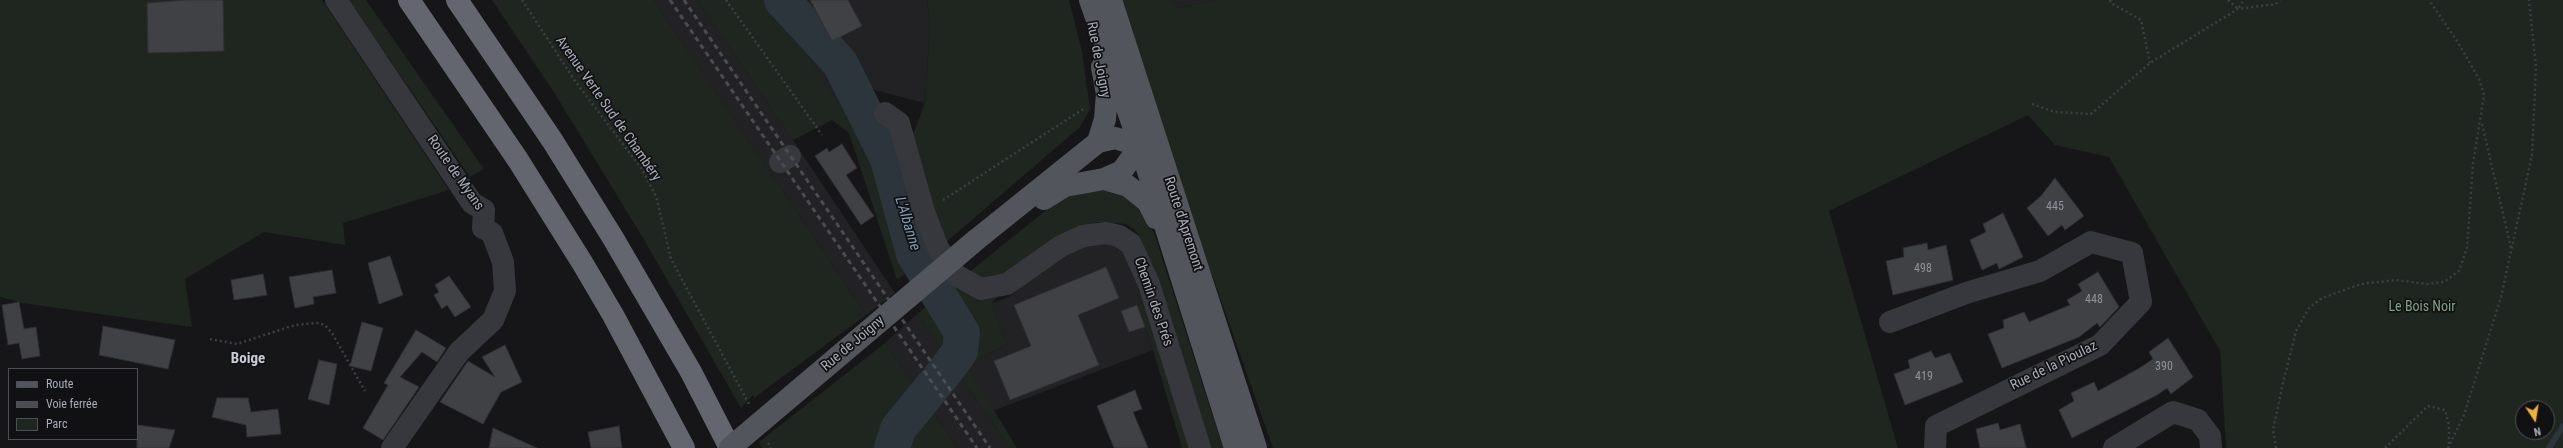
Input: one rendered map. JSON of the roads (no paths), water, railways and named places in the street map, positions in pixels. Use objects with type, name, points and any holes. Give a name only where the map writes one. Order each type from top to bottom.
[{"type":"highway","points":[[409,0],[518,160],[583,264],[614,315],[684,448]]},
{"type":"highway","points":[[457,0],[547,134],[614,238],[691,372],[730,448]]},
{"type":"main road","name":"Rue de Joigny","points":[[1086,0],[1107,94],[1105,119],[1098,142]]},
{"type":"main road","name":"Route d'Apremont","points":[[1090,0],[1150,142],[1170,243],[1234,448]]},
{"type":"main road","name":"Route d'Apremont","points":[[1111,0],[1150,142],[1256,448]]},
{"type":"main road","name":"Rue de Joigny","points":[[730,448],[976,240],[1098,142],[1115,138],[1150,142]]},
{"type":"main road","name":"Rue de Joigny","points":[[976,240],[1065,186],[1104,180],[1122,171],[1150,142]]},
{"type":"main road","name":"Rue de Joigny","points":[[1104,180],[1128,186],[1148,202],[1170,243]]},
{"type":"street","name":"Route de Myans","points":[[336,0],[472,203],[484,210],[482,228],[492,233],[503,262],[505,291],[493,320],[459,352],[392,448]]},
{"type":"street","name":"Chemin des Prés","points":[[884,112],[899,123],[924,212],[938,248],[956,275],[982,288],[1007,284],[1061,246],[1083,236],[1106,233],[1119,236],[1131,244],[1149,284],[1200,448]]},
{"type":"street","name":"Rue de la Pioulaz","points":[[1890,322],[1966,294],[2040,271],[2091,242],[2132,254],[2141,302],[2100,345],[1936,426],[1935,448]]},
{"type":"street","points":[[2114,448],[2173,412],[2198,420],[2210,436],[2211,448]]},
{"type":"waterway","name":"L'Albanne","points":[[782,0],[840,63],[888,159],[914,254],[962,333],[960,351],[898,429],[892,448]]},
{"type":"waterway","points":[[2549,448],[2563,426]]},
{"type":"railway","points":[[670,0],[977,448]]},
{"type":"railway","points":[[684,0],[990,448]]},
{"type":"district","name":"Boige","points":[[248,359]]},
{"type":"park label","name":"Le Bois Noir","points":[[2422,307]]}]
